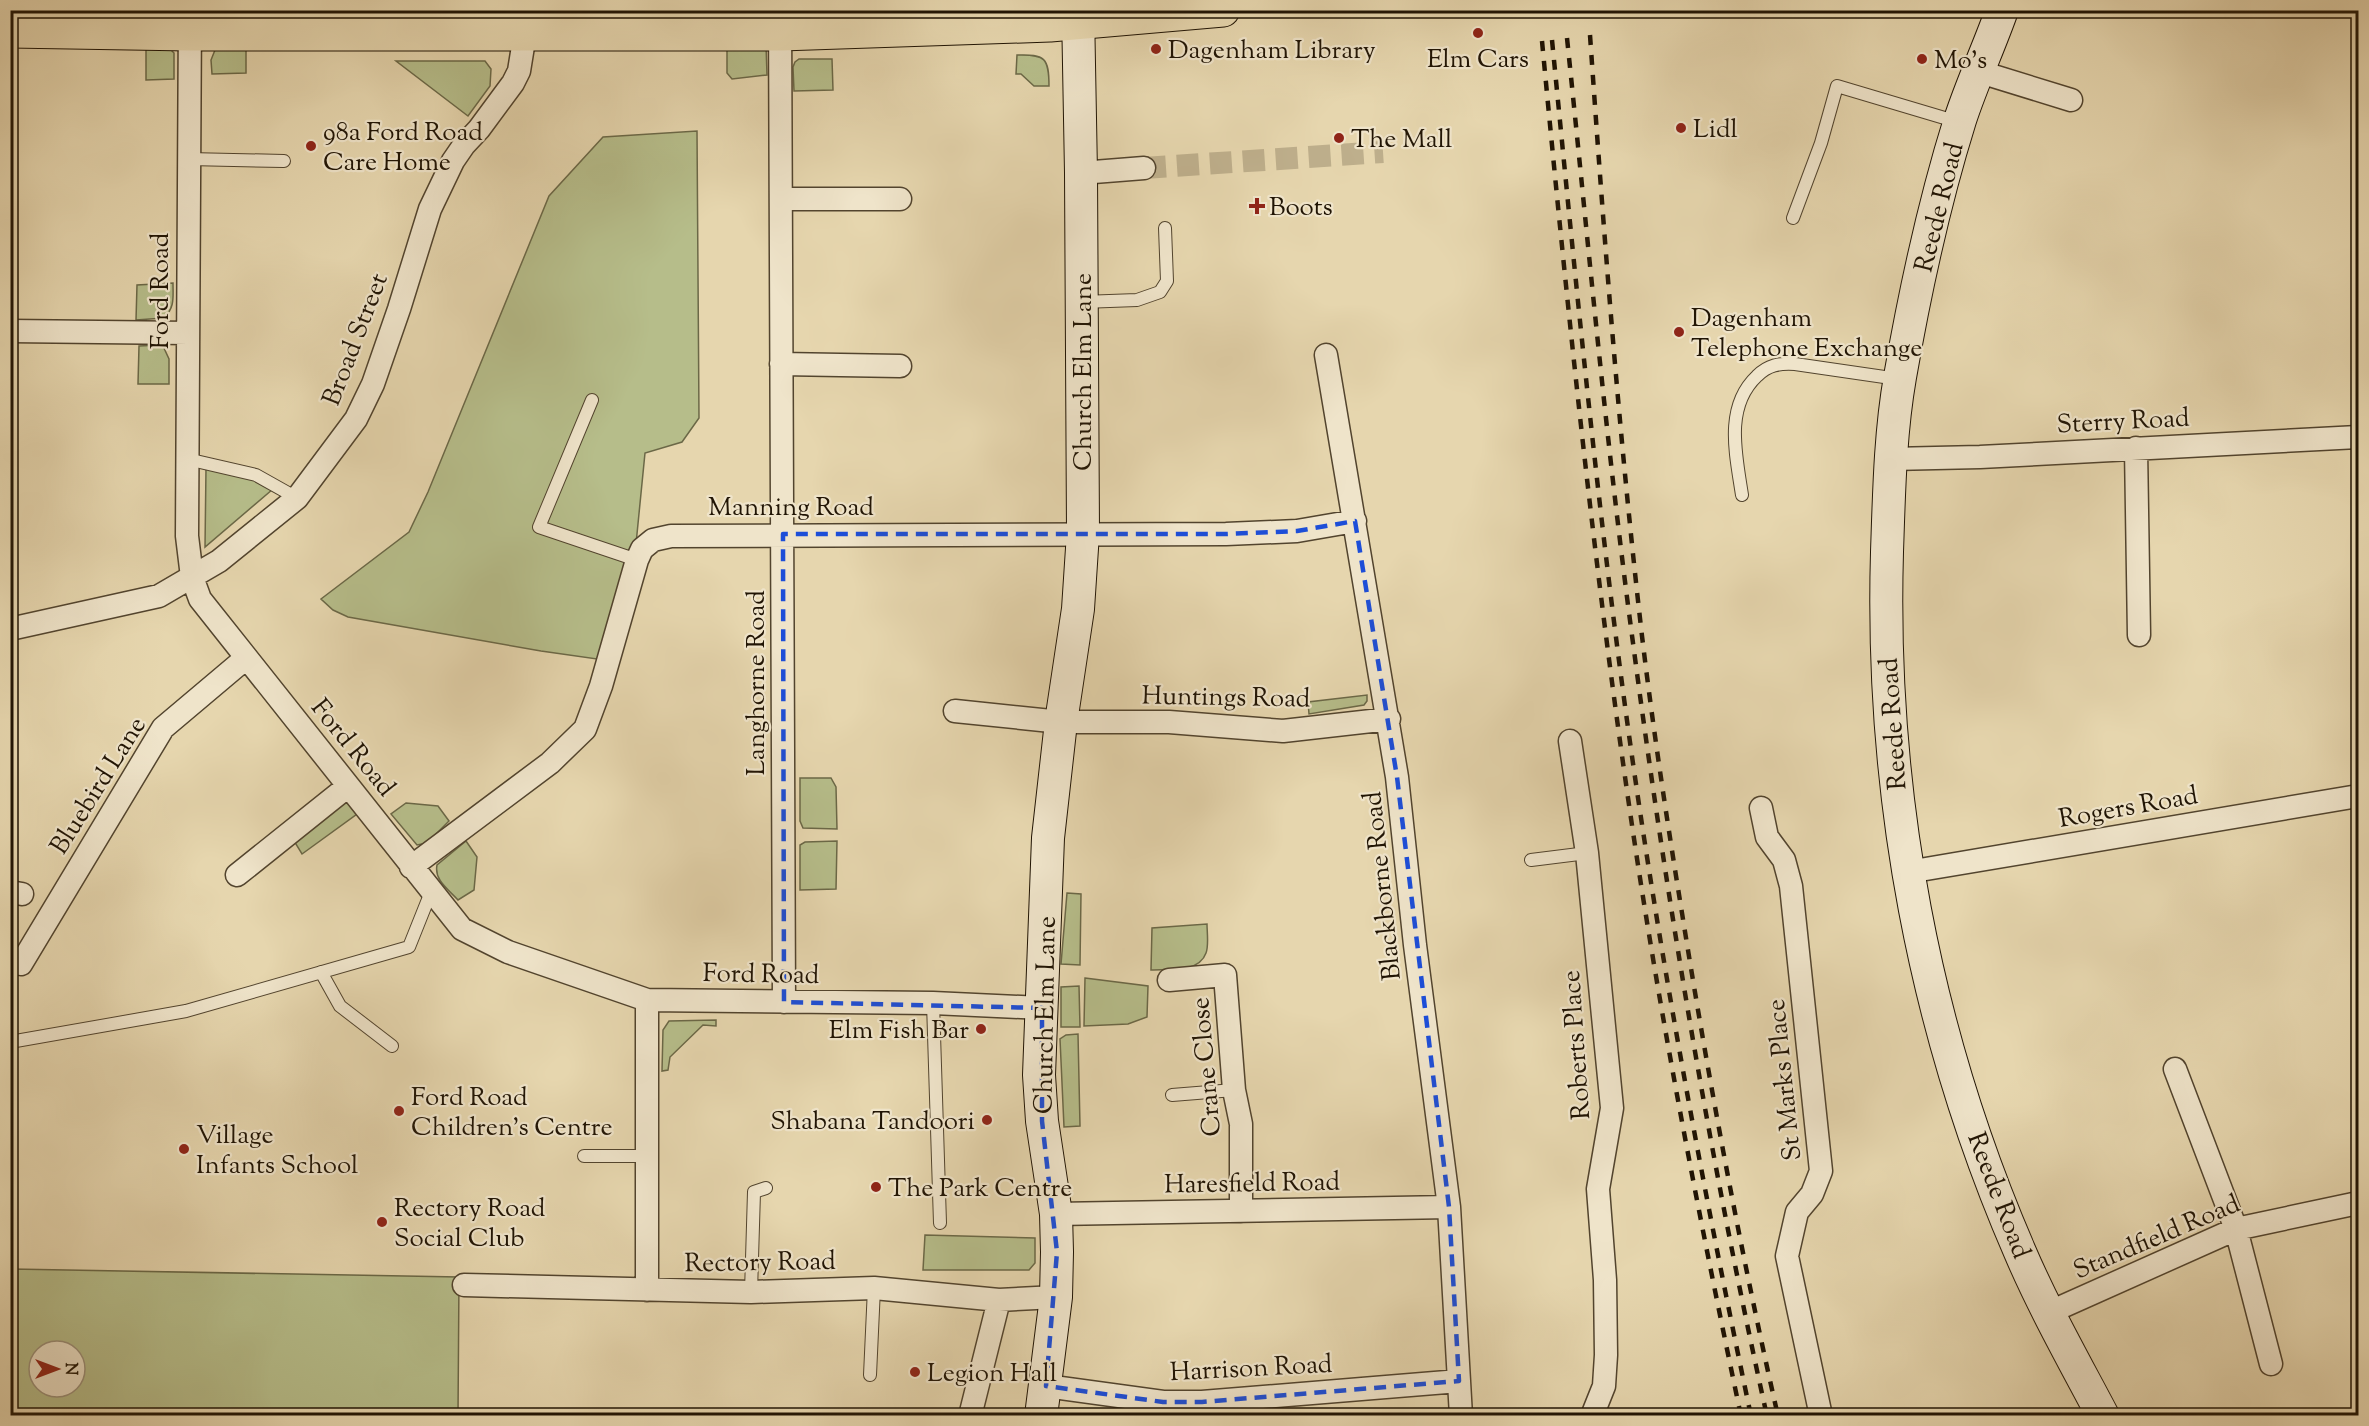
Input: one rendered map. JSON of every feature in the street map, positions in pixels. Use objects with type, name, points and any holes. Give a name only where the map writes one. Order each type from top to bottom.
[{"type":"main road","points":[[10,31],[189,22],[525,34],[781,22],[952,30],[1077,14],[1223,10]]},
{"type":"street","name":"Reede Road","points":[[2002,10],[1959,122],[1926,249],[1899,379],[1891,459],[1886,631],[1897,799],[1917,924],[1933,998],[1955,1073],[2007,1218],[2048,1313],[2103,1416]]},
{"type":"street","name":"Church Elm Lane","points":[[1043,1401],[1056,1297],[1056,1214],[1042,1121],[1040,1086],[1048,838],[1061,722],[1078,609],[1083,533],[1081,173],[1077,14]]},
{"type":"street","name":"Ford Road","points":[[189,22],[187,549],[192,577],[200,599],[462,929],[508,952],[647,1000],[933,1003],[1042,1008]]},
{"type":"street","name":"Langhorne Road","points":[[781,22],[784,1002]]},
{"type":"street","name":"Broad Street","points":[[10,629],[159,596],[219,561],[297,498],[356,419],[373,384],[430,209],[453,161],[519,71],[525,34]]},
{"type":"street","points":[[1977,71],[2071,100]]},
{"type":"street","points":[[1081,173],[1144,168]]},
{"type":"street","points":[[782,199],[900,199]]},
{"type":"street","points":[[10,331],[188,333]]},
{"type":"street","name":"Blackborne Road","points":[[1326,355],[1389,719],[1449,1207],[1461,1416]]},
{"type":"street","points":[[781,364],[900,366]]},
{"type":"street","name":"Sterry Road","points":[[1891,459],[1980,457],[2358,436]]},
{"type":"street","points":[[2136,448],[2139,635]]},
{"type":"street","name":"Manning Road","points":[[636,560],[642,549],[661,537],[783,534],[1226,534],[1297,531],[1354,521]]},
{"type":"street","points":[[411,867],[550,763],[585,729],[601,686],[636,560]]},
{"type":"street","name":"Bluebird Lane","points":[[21,964],[163,728],[246,658]]},
{"type":"street","points":[[955,711],[1061,722]]},
{"type":"street","name":"Huntings Road","points":[[1061,722],[1169,722],[1283,731],[1389,719]]},
{"type":"street","name":"Roberts Place","points":[[1570,741],[1587,853],[1612,1108],[1598,1189],[1605,1280],[1605,1376],[1604,1386],[1592,1416]]},
{"type":"street","points":[[237,875],[347,787]]},
{"type":"street","name":"Rogers Road","points":[[1908,872],[2358,796]]},
{"type":"street","name":"St Marks Place","points":[[1761,808],[1767,837],[1784,860],[1791,886],[1816,1107],[1821,1171],[1812,1194],[1797,1212],[1787,1256],[1821,1416]]},
{"type":"street","name":"Crane Close","points":[[1169,980],[1225,975],[1234,1090],[1241,1124],[1241,1211]]},
{"type":"street","points":[[647,1000],[647,1290]]},
{"type":"street","points":[[2175,1069],[2236,1228],[2271,1364]]},
{"type":"street","name":"Standfield Road","points":[[2048,1313],[2236,1228],[2358,1203]]},
{"type":"street","name":"Haresfield Road","points":[[1056,1214],[1449,1207]]},
{"type":"street","name":"Rectory Road","points":[[464,1285],[751,1292],[874,1288],[999,1300],[1056,1297]]},
{"type":"street","points":[[970,1416],[999,1300]]},
{"type":"street","name":"Harrison Road","points":[[1043,1401],[1192,1402],[1459,1381]]},
{"type":"lane","points":[[1793,218],[1821,143],[1837,86],[1959,122]]},
{"type":"lane","points":[[188,159],[284,161]]},
{"type":"lane","points":[[1081,302],[1137,300],[1160,292],[1167,281],[1165,228]]},
{"type":"lane","points":[[1742,495],[1735,450],[1736,408],[1745,387],[1762,372],[1778,363],[1899,379]]},
{"type":"lane","points":[[591,400],[539,527],[636,560]]},
{"type":"lane","points":[[187,459],[256,475],[297,498]]},
{"type":"lane","points":[[1531,860],[1587,853]]},
{"type":"lane","points":[[10,1042],[186,1011],[409,947],[431,892]]},
{"type":"lane","points":[[321,972],[340,1006],[393,1046]]},
{"type":"lane","points":[[933,1003],[940,1223]]},
{"type":"lane","points":[[1172,1095],[1234,1090]]},
{"type":"lane","points":[[584,1156],[646,1156]]},
{"type":"lane","points":[[751,1292],[754,1192],[766,1188]]},
{"type":"lane","points":[[870,1375],[874,1288]]},
{"type":"highlighted area","points":[[1355,521],[1397,777],[1449,1207],[1459,1381],[1202,1402],[1163,1402],[1046,1386],[1057,1252],[1042,1121],[1042,1008],[784,1002],[783,534],[1226,534],[1297,531]]},
{"type":"green space","points":[[727,45],[766,45],[767,75],[732,79],[727,73]]},
{"type":"green space","points":[[146,49],[170,49],[174,53],[174,79],[146,80]]},
{"type":"green space","points":[[246,49],[246,73],[212,74],[211,60],[215,50]]},
{"type":"green space","points":[[1017,55],[1034,55],[1044,60],[1048,69],[1049,86],[1034,86],[1021,74],[1016,74]]},
{"type":"green space","points":[[799,59],[832,59],[833,90],[794,91],[793,67]]},
{"type":"green space","points":[[396,61],[485,61],[491,69],[490,86],[468,116]]},
{"type":"green space","points":[[697,131],[699,418],[682,442],[645,453],[635,554],[604,660],[348,617],[333,610],[321,599],[409,532],[428,492],[549,196],[603,137]]},
{"type":"green space","points":[[173,283],[172,306],[164,318],[136,320],[137,285]]},
{"type":"green space","points":[[139,346],[163,346],[169,359],[169,384],[138,384]]},
{"type":"green space","points":[[206,468],[249,478],[273,489],[205,547]]},
{"type":"green space","points":[[1367,695],[1364,705],[1309,714],[1308,702]]},
{"type":"green space","points":[[800,778],[831,778],[836,787],[837,829],[803,828],[800,821]]},
{"type":"green space","points":[[343,796],[357,814],[302,854],[291,836]]},
{"type":"green space","points":[[406,803],[438,806],[449,821],[427,843],[417,845],[391,814]]},
{"type":"green space","points":[[466,841],[477,857],[474,890],[458,900],[440,880],[437,865]]},
{"type":"green space","points":[[837,841],[836,889],[800,890],[800,845],[805,842]]},
{"type":"green space","points":[[1067,893],[1081,894],[1080,965],[1061,964]]},
{"type":"green space","points":[[1207,924],[1207,950],[1197,964],[1183,969],[1151,970],[1152,928]]},
{"type":"green space","points":[[1085,978],[1148,986],[1147,1017],[1128,1024],[1084,1026]]},
{"type":"green space","points":[[1079,986],[1080,1027],[1061,1027],[1061,987]]},
{"type":"green space","points":[[716,1020],[716,1026],[703,1025],[670,1057],[668,1070],[662,1071],[663,1030],[669,1021]]},
{"type":"green space","points":[[1078,1034],[1080,1126],[1064,1127],[1060,1039],[1066,1035]]},
{"type":"green space","points":[[925,1235],[1035,1238],[1035,1263],[1029,1270],[923,1270]]},
{"type":"green space","points":[[11,1269],[459,1277],[458,1415],[11,1416]]},
{"type":"tunnel","points":[[1144,168],[1383,152]]},
{"type":"railway","points":[[1590,35],[1619,411],[1642,636],[1660,774],[1714,1102],[1778,1416]]},
{"type":"railway","points":[[1567,38],[1614,492],[1660,837],[1691,1031],[1727,1224],[1767,1416]]},
{"type":"railway","points":[[1552,40],[1592,436],[1643,831],[1680,1051],[1751,1416]]},
{"type":"railway","points":[[1542,41],[1582,437],[1633,832],[1682,1124],[1741,1416]]},
{"type":"place","name":"Elm Cars","points":[[1478,33]]},
{"type":"place","name":"Dagenham Library","points":[[1156,49]]},
{"type":"place","name":"Mo's","points":[[1922,59]]},
{"type":"place","name":"Lidl","points":[[1681,128]]},
{"type":"place","name":"The Mall","points":[[1339,138]]},
{"type":"place","name":"98a Ford Road Care Home","points":[[311,146]]},
{"type":"place","name":"Boots","points":[[1257,206]]},
{"type":"place","name":"Dagenham Telephone Exchange","points":[[1679,332]]},
{"type":"place","name":"Elm Fish Bar","points":[[981,1029]]},
{"type":"place","name":"Ford Road Children's Centre","points":[[399,1111]]},
{"type":"place","name":"Shabana Tandoori","points":[[987,1120]]},
{"type":"place","name":"Village Infants School","points":[[184,1149]]},
{"type":"place","name":"The Park Centre","points":[[876,1187]]},
{"type":"place","name":"Rectory Road Social Club","points":[[382,1222]]},
{"type":"place","name":"Legion Hall","points":[[915,1372]]}]
